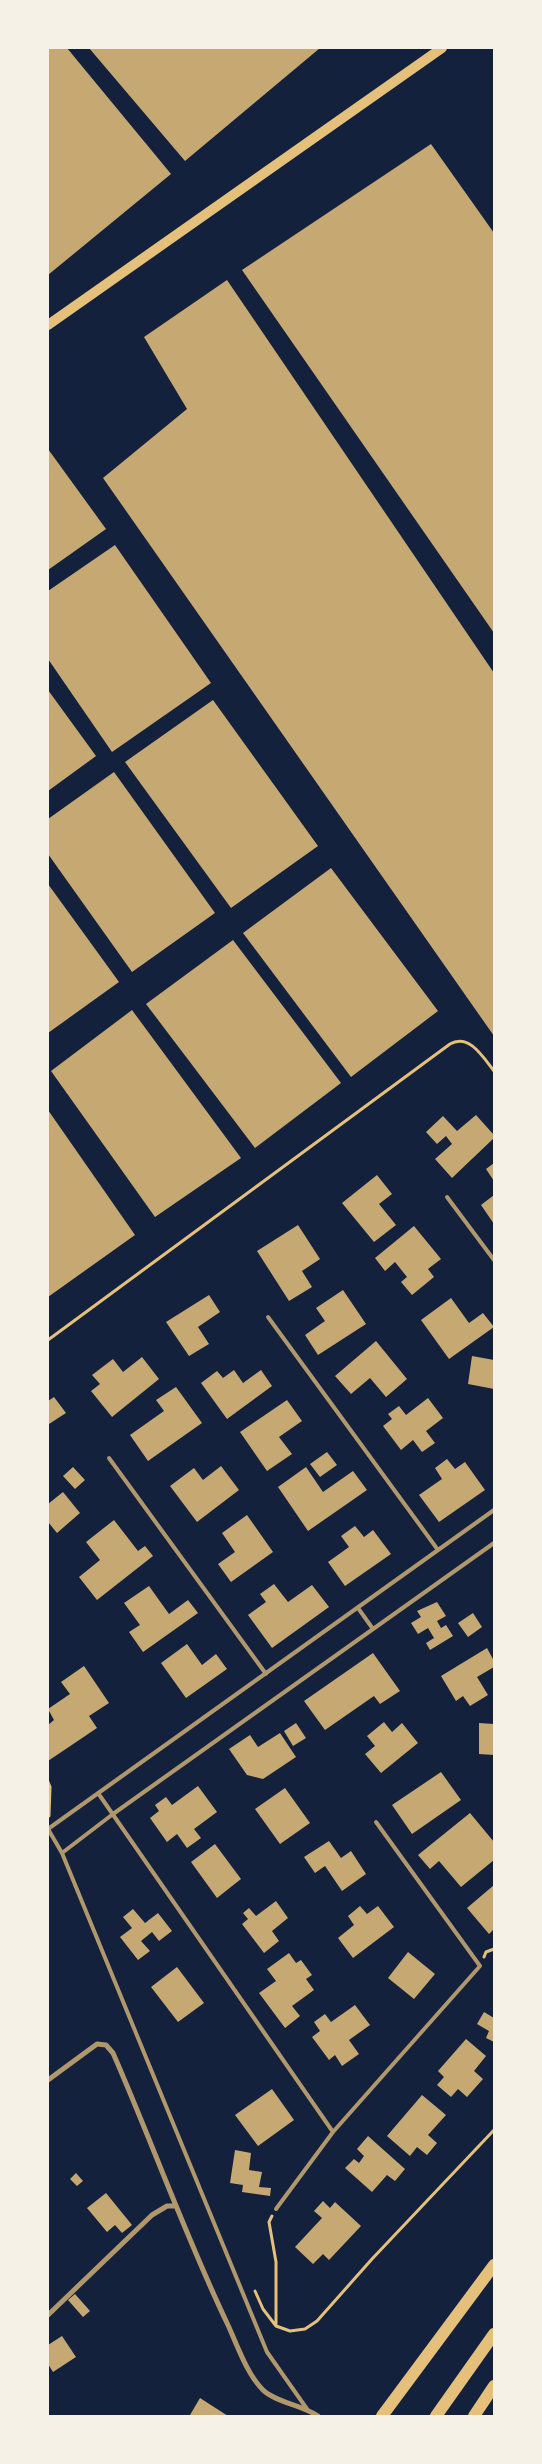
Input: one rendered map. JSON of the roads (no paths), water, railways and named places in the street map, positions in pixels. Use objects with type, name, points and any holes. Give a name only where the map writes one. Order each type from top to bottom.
[{"type":"highway","points":[[382,2416],[494,2265]]},
{"type":"highway","points":[[436,2416],[494,2334]]},
{"type":"highway","points":[[474,2416],[494,2386]]},
{"type":"main road","points":[[48,325],[442,48]]},
{"type":"street","points":[[48,2080],[97,2044],[106,2045],[113,2053],[152,2141],[196,2259],[250,2371],[264,2391],[307,2409],[318,2416]]},
{"type":"street","points":[[48,2315],[152,2215],[167,2206],[176,2206]]},
{"type":"lane","points":[[447,1197],[494,1260]]},
{"type":"lane","points":[[268,1317],[438,1550]]},
{"type":"lane","points":[[109,1458],[266,1674]]},
{"type":"lane","points":[[307,2409],[267,2352],[62,1853],[48,1829],[494,1510]]},
{"type":"lane","points":[[62,1853],[113,1814],[494,1543]]},
{"type":"lane","points":[[358,1608],[373,1629]]},
{"type":"lane","points":[[98,1793],[333,2132]]},
{"type":"lane","points":[[276,2209],[333,2132],[480,1966],[376,1822]]}]
